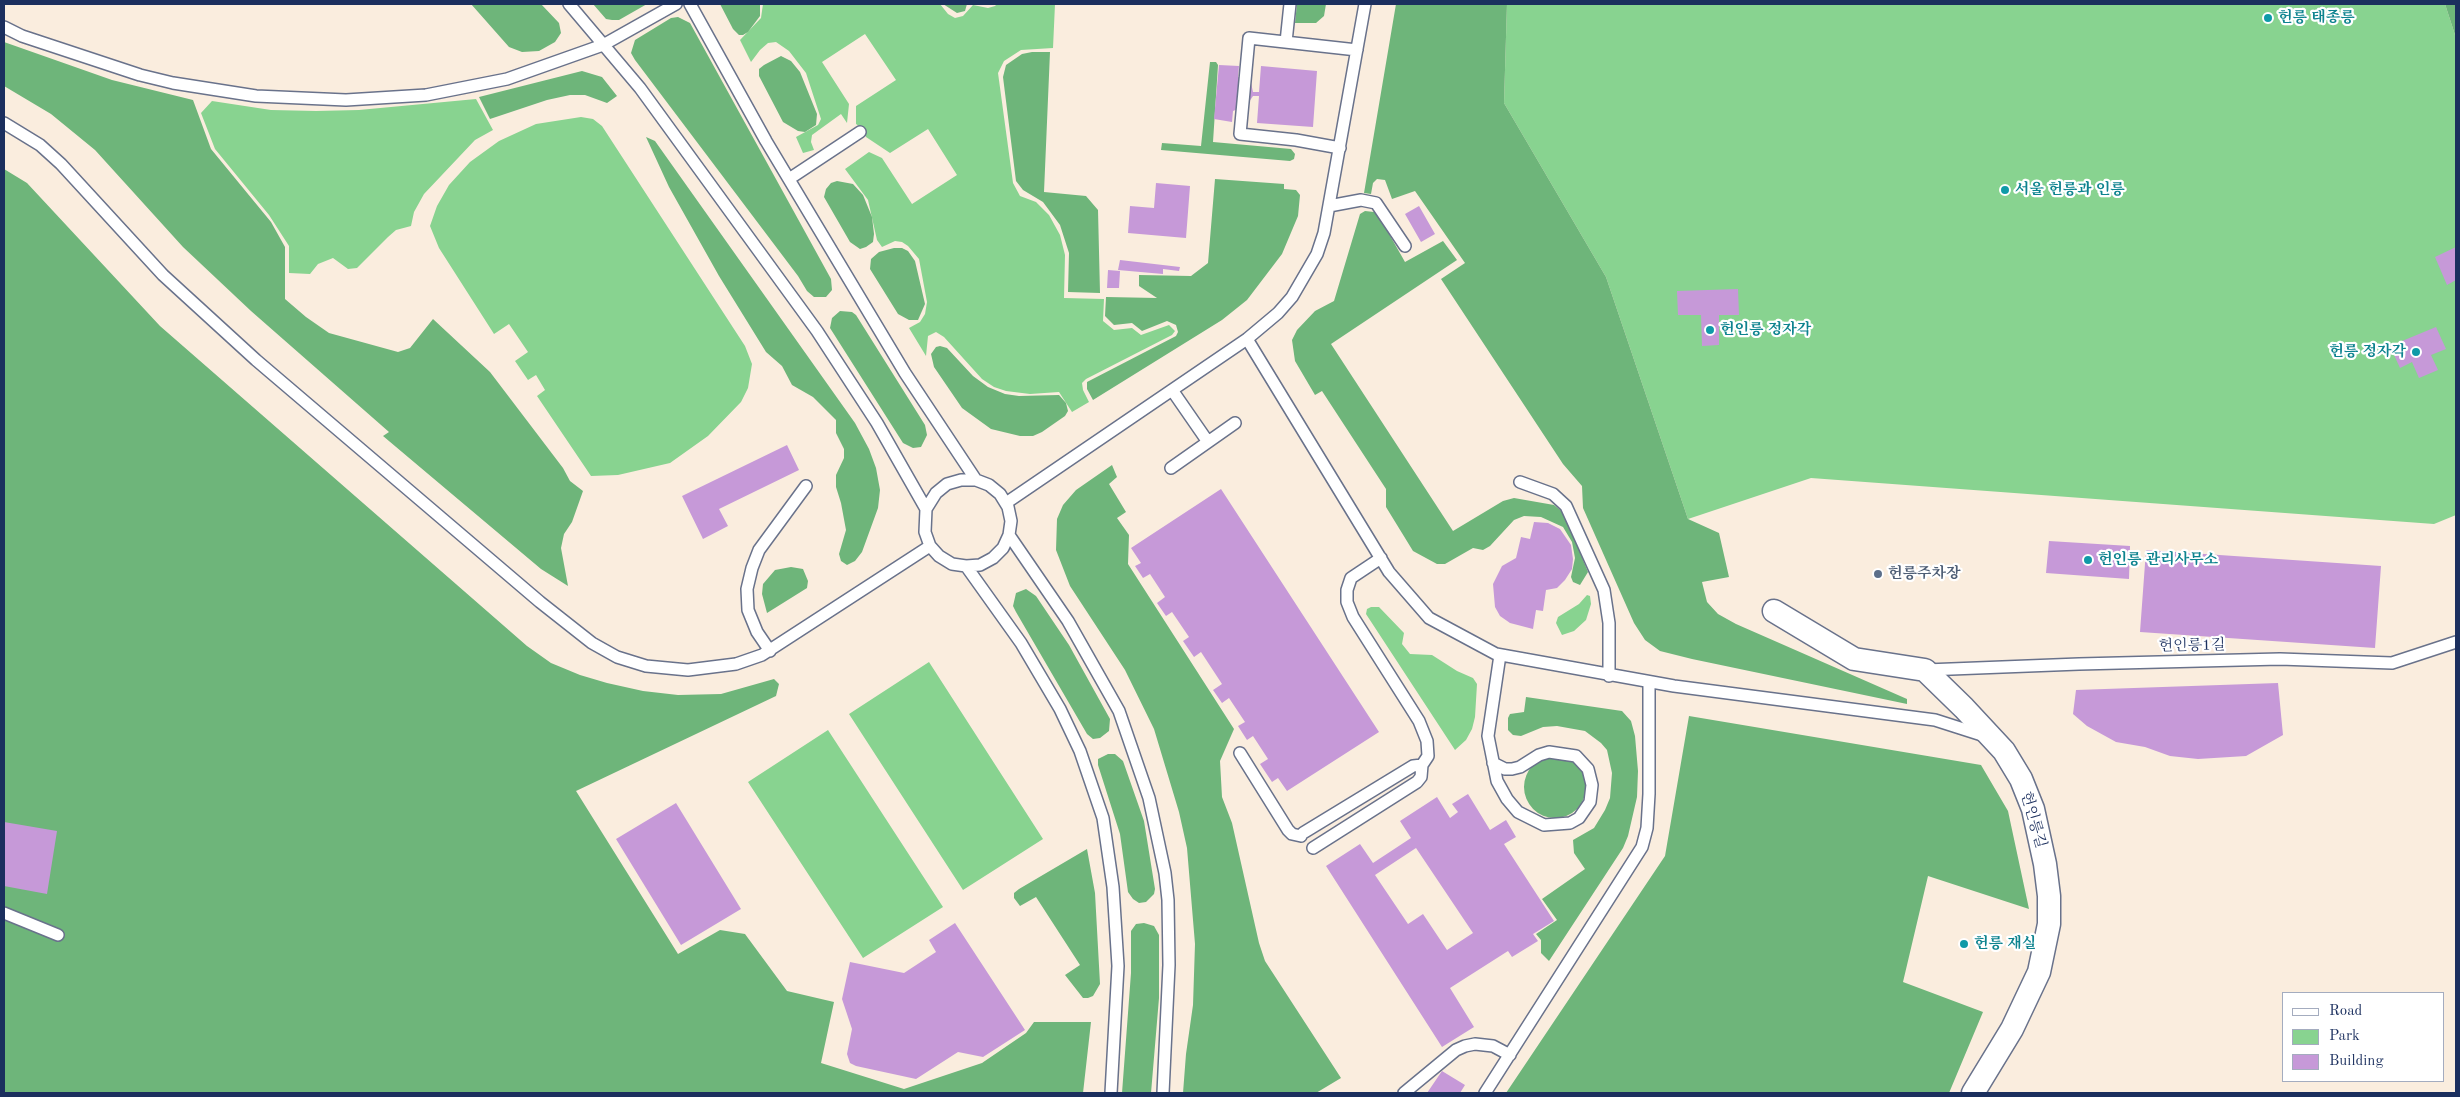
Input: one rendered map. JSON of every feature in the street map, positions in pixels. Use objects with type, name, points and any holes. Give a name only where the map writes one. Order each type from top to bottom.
[{"type":"street","points":[[1774,611],[1854,659],[1925,670]]},
{"type":"street","name":"헌인릉길","points":[[1925,670],[1993,738],[2004,751],[2021,779],[2033,809],[2050,896],[2048,924],[2039,972],[2012,1029],[1973,1093]]},
{"type":"lane","points":[[569,4],[640,88],[817,331],[877,423],[926,509]]},
{"type":"lane","points":[[4,27],[22,36],[140,75],[173,83],[231,93],[305,100],[386,99],[465,88],[508,79],[603,45],[676,4]]},
{"type":"lane","points":[[690,4],[789,179],[905,373],[976,480]]},
{"type":"lane","points":[[1286,42],[1290,4]]},
{"type":"lane","points":[[1006,503],[1248,339],[1278,313],[1308,271],[1317,254],[1329,206],[1365,4]]},
{"type":"lane","points":[[1340,148],[1296,140],[1240,134],[1249,38],[1357,50]]},
{"type":"lane","points":[[4,123],[40,145],[61,164],[163,275],[256,360],[540,602],[592,643],[616,658],[632,663],[688,670],[736,664],[770,651],[930,546]]},
{"type":"lane","points":[[789,179],[860,132]]},
{"type":"lane","points":[[1329,206],[1361,200],[1376,203],[1404,246]]},
{"type":"lane","points":[[1248,339],[1389,572],[1429,618],[1500,655],[1649,682],[1935,720],[1993,738]]},
{"type":"lane","points":[[1172,390],[1208,442]]},
{"type":"lane","points":[[1171,468],[1234,423]]},
{"type":"lane","points":[[961,480],[976,480],[989,485],[1000,494],[1006,503],[1011,521],[1009,535],[1003,548],[993,558],[980,565],[952,564],[939,556],[930,546],[924,532],[926,509],[936,492],[948,484],[961,480]]},
{"type":"lane","points":[[1520,482],[1552,494],[1566,506],[1604,590],[1609,624],[1609,676]]},
{"type":"lane","points":[[770,651],[757,632],[748,610],[747,590],[752,568],[759,550],[806,486]]},
{"type":"lane","points":[[1009,535],[1068,621],[1119,712],[1149,798],[1165,873],[1168,900],[1169,965],[1163,1093]]},
{"type":"lane","points":[[1313,848],[1417,782],[1421,777],[1422,765],[1428,756],[1424,733],[1353,617],[1347,602],[1347,590],[1351,578],[1380,558]]},
{"type":"lane","points":[[966,566],[1021,643],[1060,710],[1080,752],[1102,818],[1113,887],[1118,957],[1111,1093]]},
{"type":"lane","name":"헌인릉1길","points":[[1925,670],[2270,659],[2392,663],[2456,642]]},
{"type":"lane","points":[[1493,763],[1505,769],[1512,769],[1520,767],[1539,755],[1549,752],[1576,756],[1588,769],[1592,785],[1590,802],[1579,818],[1570,823],[1544,825],[1530,820],[1518,812],[1507,799],[1497,781],[1493,763],[1488,736],[1500,655]]},
{"type":"lane","points":[[1485,1093],[1645,841],[1650,794],[1649,682]]},
{"type":"lane","points":[[1240,753],[1292,834],[1302,834],[1413,766],[1422,765]]},
{"type":"lane","points":[[4,913],[58,935]]},
{"type":"lane","points":[[1404,1093],[1456,1050],[1466,1046],[1475,1044],[1493,1046],[1510,1055]]},
{"type":"green space","points":[[471,4],[541,4],[559,23],[561,33],[555,42],[539,51],[522,52],[509,47]]},
{"type":"green space","points":[[593,4],[647,4],[619,20],[612,20],[606,19]]},
{"type":"green space","points":[[720,4],[760,4],[760,16],[748,32],[739,35],[733,29]]},
{"type":"green space","points":[[763,4],[940,4],[948,14],[955,18],[963,16],[973,5],[988,8],[997,4],[1055,4],[1053,48],[1021,50],[1004,61],[998,73],[1013,183],[1020,196],[1036,202],[1049,215],[1060,235],[1065,255],[1064,298],[1104,299],[1103,321],[1114,330],[1132,328],[1141,335],[1169,325],[1175,331],[1172,335],[1086,379],[1082,383],[1089,402],[1072,412],[1059,392],[1030,394],[1006,391],[994,387],[982,379],[944,337],[936,332],[928,336],[926,356],[909,328],[920,322],[925,314],[927,302],[919,259],[902,242],[895,241],[882,247],[877,240],[868,200],[845,169],[869,152],[882,158],[912,204],[957,175],[928,129],[890,153],[866,137],[865,130],[856,124],[856,106],[896,80],[865,34],[822,62],[849,104],[847,123],[841,114],[812,135],[811,142],[814,150],[803,153],[796,137],[818,125],[821,119],[806,73],[789,51],[776,42],[768,43],[751,62],[740,40],[761,18]]},
{"type":"green space","points":[[943,4],[967,4],[965,11],[957,13]]},
{"type":"green space","points":[[1297,4],[1326,4],[1324,16],[1316,23],[1295,23]]},
{"type":"green space","points":[[1396,4],[1507,4],[1504,103],[1606,277],[1688,519],[1719,533],[1729,577],[1702,582],[1707,602],[1718,614],[1736,624],[1907,699],[1907,704],[1692,659],[1660,651],[1645,640],[1634,623],[1583,508],[1582,486],[1563,464],[1441,279],[1465,263],[1415,191],[1392,199],[1385,180],[1377,179],[1373,183],[1371,194],[1364,193]]},
{"type":"green space","name":"서울 헌릉과 인릉","points":[[1507,4],[2445,4],[2456,38],[2456,515],[2434,524],[1811,478],[1688,519],[1606,277],[1504,103]]},
{"type":"green space","points":[[2445,4],[2456,4],[2456,38]]},
{"type":"green space","points":[[678,17],[690,23],[831,279],[832,290],[826,297],[814,297],[807,291],[798,276],[631,53],[635,40],[671,18]]},
{"type":"green space","points":[[4,42],[112,80],[193,100],[211,149],[271,222],[285,247],[285,299],[329,333],[398,352],[410,348],[433,319],[490,372],[563,468],[570,481],[583,491],[572,522],[564,534],[561,548],[568,586],[541,569],[383,436],[389,432],[251,311],[183,247],[95,150],[51,114],[4,86]]},
{"type":"green space","points":[[1050,52],[1044,192],[1086,196],[1098,210],[1100,293],[1068,292],[1069,253],[1060,225],[1043,202],[1023,190],[1016,181],[1003,77],[1006,65],[1022,54]]},
{"type":"green space","points":[[781,56],[791,61],[800,72],[817,114],[816,125],[805,132],[798,131],[783,122],[759,76],[759,69]]},
{"type":"green space","points":[[1210,62],[1216,62],[1218,65],[1213,142],[1291,149],[1295,154],[1294,159],[1290,161],[1161,150],[1162,143],[1201,146]]},
{"type":"green space","points":[[582,71],[602,77],[617,96],[607,103],[585,95],[570,95],[547,100],[490,119],[479,97]]},
{"type":"green space","points":[[476,99],[493,130],[475,140],[424,194],[414,212],[411,226],[396,230],[357,268],[348,269],[333,258],[318,264],[310,274],[289,273],[289,246],[269,215],[215,149],[201,113],[212,101],[271,110],[316,111],[359,110]]},
{"type":"green space","points":[[581,117],[593,119],[602,126],[745,346],[752,364],[748,388],[741,402],[708,436],[670,463],[618,475],[591,476],[537,396],[545,390],[536,375],[528,380],[515,361],[528,352],[509,324],[494,334],[439,248],[430,226],[437,206],[449,185],[470,162],[499,141],[536,124]]},
{"type":"green space","points":[[646,137],[655,141],[855,423],[869,449],[876,468],[880,490],[878,508],[862,552],[855,561],[847,565],[841,561],[839,554],[846,530],[836,487],[836,475],[844,458],[844,449],[836,433],[836,420],[813,397],[792,385],[782,366],[766,352],[719,276],[669,187]]},
{"type":"green space","points":[[4,169],[27,183],[160,326],[527,646],[551,663],[580,675],[607,683],[643,691],[678,695],[721,694],[774,679],[779,684],[776,696],[576,791],[678,954],[720,930],[745,934],[787,991],[834,1002],[821,1063],[904,1089],[982,1063],[1026,1033],[1034,1022],[1091,1022],[1083,1093],[4,1093]]},
{"type":"green space","points":[[1215,179],[1284,184],[1284,189],[1296,190],[1300,195],[1298,216],[1282,254],[1247,300],[1222,320],[1093,400],[1087,389],[1087,382],[1176,336],[1178,332],[1176,325],[1167,321],[1142,331],[1132,323],[1114,325],[1105,316],[1106,297],[1157,298],[1139,286],[1139,275],[1191,276],[1208,263]]},
{"type":"green space","points":[[837,181],[853,184],[863,195],[872,217],[874,234],[873,242],[866,247],[860,249],[850,242],[824,197],[826,189],[831,183]]},
{"type":"green space","points":[[1365,211],[1374,212],[1380,218],[1405,262],[1443,241],[1457,260],[1331,344],[1453,531],[1503,501],[1514,498],[1554,505],[1564,513],[1588,572],[1580,585],[1573,582],[1571,577],[1575,558],[1572,542],[1563,527],[1541,517],[1524,516],[1514,520],[1490,546],[1483,550],[1473,548],[1445,564],[1437,564],[1413,551],[1386,507],[1386,489],[1322,391],[1315,395],[1295,361],[1292,340],[1297,330],[1315,311],[1334,301],[1360,214]]},
{"type":"green space","points":[[902,248],[908,251],[915,261],[925,304],[918,320],[909,320],[898,314],[870,269],[871,259],[879,252]]},
{"type":"green space","points":[[840,311],[852,312],[856,315],[925,425],[927,435],[921,447],[913,448],[903,443],[830,328],[832,318]]},
{"type":"green space","points":[[936,347],[947,348],[973,376],[988,387],[1005,394],[1019,396],[1059,395],[1066,403],[1068,411],[1065,416],[1033,436],[1020,436],[991,429],[962,408],[934,367],[931,354]]},
{"type":"green space","points":[[1112,465],[1117,477],[1109,484],[1126,512],[1117,518],[1129,535],[1128,564],[1234,729],[1220,761],[1222,797],[1232,823],[1259,943],[1265,961],[1341,1078],[1316,1093],[1183,1093],[1193,1005],[1195,944],[1187,848],[1179,812],[1154,729],[1125,670],[1070,586],[1056,550],[1057,519],[1063,505],[1076,490]]},
{"type":"green space","points":[[791,567],[803,569],[808,581],[807,588],[767,613],[762,594],[763,584],[775,570]]},
{"type":"green space","points":[[1026,589],[1036,596],[1069,645],[1110,719],[1109,731],[1100,738],[1093,739],[1087,734],[1013,606],[1016,593]]},
{"type":"green space","points":[[1587,595],[1590,596],[1591,604],[1586,620],[1574,631],[1562,635],[1556,623],[1558,617],[1579,604]]},
{"type":"green space","points":[[1379,607],[1404,633],[1402,644],[1410,654],[1432,655],[1457,671],[1473,678],[1477,684],[1475,717],[1472,729],[1466,740],[1455,750],[1366,614],[1367,609]]},
{"type":"green space","points":[[929,662],[1043,839],[963,890],[849,714]]},
{"type":"green space","points":[[1526,697],[1622,711],[1631,721],[1635,736],[1638,771],[1637,797],[1628,836],[1623,848],[1549,961],[1541,953],[1541,940],[1536,934],[1557,920],[1542,899],[1585,869],[1574,853],[1573,840],[1594,828],[1605,810],[1610,798],[1612,773],[1607,750],[1585,731],[1557,726],[1543,727],[1521,736],[1513,735],[1508,730],[1508,718],[1510,714],[1524,712]]},
{"type":"green space","points":[[1689,716],[1981,765],[2008,811],[2029,909],[1928,876],[1903,982],[1983,1012],[1949,1093],[1506,1093],[1665,856]]},
{"type":"green space","points":[[828,730],[943,907],[863,958],[748,782]]},
{"type":"green space","points":[[1108,754],[1115,754],[1123,761],[1144,821],[1155,889],[1154,894],[1146,902],[1139,903],[1128,892],[1120,834],[1098,765],[1098,759]]},
{"type":"green space","points":[[1555,756],[1567,759],[1577,765],[1583,775],[1586,787],[1583,799],[1577,809],[1567,815],[1555,818],[1543,815],[1533,809],[1527,799],[1524,787],[1527,775],[1533,765],[1543,759]]},
{"type":"green space","points":[[1087,849],[1095,893],[1100,984],[1093,996],[1083,998],[1065,975],[1080,965],[1036,897],[1020,906],[1014,898],[1014,893]]},
{"type":"green space","points":[[1144,923],[1154,926],[1159,935],[1159,998],[1151,1093],[1122,1093],[1131,973],[1131,931],[1136,924]]},
{"type":"building","points":[[1219,65],[1239,66],[1238,77],[1251,83],[1253,92],[1259,92],[1261,66],[1317,71],[1313,127],[1257,123],[1259,96],[1253,96],[1247,105],[1233,111],[1232,122],[1214,119]]},
{"type":"building","points":[[1156,183],[1190,186],[1186,238],[1128,233],[1130,206],[1154,208]]},
{"type":"building","points":[[1419,206],[1435,234],[1421,242],[1405,214]]},
{"type":"building","points":[[2456,247],[2456,280],[2447,285],[2435,257]]},
{"type":"building","points":[[1120,260],[1180,267],[1179,271],[1163,269],[1163,274],[1118,270]]},
{"type":"building","points":[[1108,270],[1120,271],[1119,288],[1107,288]]},
{"type":"building","name":"헌인릉 정자각","points":[[1738,289],[1739,315],[1719,315],[1719,345],[1702,346],[1701,315],[1678,315],[1677,291]]},
{"type":"building","name":"헌릉 정자각","points":[[2436,327],[2446,349],[2431,355],[2438,370],[2419,378],[2412,362],[2400,368],[2390,346]]},
{"type":"building","points":[[787,445],[799,470],[719,509],[728,526],[703,539],[682,496]]},
{"type":"building","points":[[1221,489],[1379,732],[1287,791],[1278,778],[1272,782],[1260,764],[1268,759],[1253,736],[1247,740],[1238,726],[1245,722],[1229,698],[1222,703],[1213,690],[1222,684],[1201,652],[1194,657],[1183,641],[1189,637],[1172,612],[1166,616],[1157,603],[1165,597],[1150,574],[1143,578],[1135,566],[1141,563],[1131,548]]},
{"type":"building","points":[[1534,522],[1548,523],[1560,529],[1571,545],[1573,559],[1572,569],[1565,580],[1557,588],[1546,590],[1543,611],[1536,610],[1533,629],[1510,623],[1500,616],[1495,607],[1493,584],[1502,566],[1516,558],[1521,537],[1530,539]]},
{"type":"building","name":"헌인릉 관리사무소","points":[[2049,541],[2130,546],[2129,579],[2046,573]]},
{"type":"building","points":[[2146,550],[2381,566],[2375,648],[2140,632]]},
{"type":"building","points":[[2278,683],[2283,735],[2246,756],[2198,759],[2170,756],[2145,747],[2116,742],[2087,726],[2073,714],[2076,690]]},
{"type":"building","points":[[1468,794],[1490,830],[1506,820],[1516,837],[1504,844],[1554,921],[1533,934],[1538,941],[1512,957],[1508,951],[1450,988],[1474,1027],[1442,1047],[1326,866],[1360,844],[1373,863],[1411,838],[1400,821],[1437,797],[1450,818],[1458,812],[1452,804]],"holes":[[[1416,848],[1473,933],[1447,950],[1423,914],[1408,924],[1375,875]]]},
{"type":"building","points":[[676,803],[741,909],[681,945],[616,839]]},
{"type":"building","points":[[4,822],[57,831],[47,894],[4,886]]},
{"type":"building","points":[[955,923],[1025,1030],[983,1057],[958,1052],[916,1079],[856,1066],[850,1063],[847,1054],[852,1029],[842,999],[850,962],[904,973],[936,952],[929,940]]},
{"type":"building","points":[[1442,1071],[1465,1085],[1460,1093],[1427,1093]]},
{"type":"place","name":"헌릉 태종릉","points":[[2268,18]]},
{"type":"place","name":"서울 헌릉과 인릉","points":[[2005,190]]},
{"type":"place","name":"헌인릉 정자각","points":[[1710,330]]},
{"type":"place","name":"헌릉 정자각","points":[[2416,352]]},
{"type":"place","name":"헌인릉 관리사무소","points":[[2088,560]]},
{"type":"place","name":"헌릉주차장","points":[[1878,574]]},
{"type":"place","name":"헌릉 재실","points":[[1964,944]]}]
